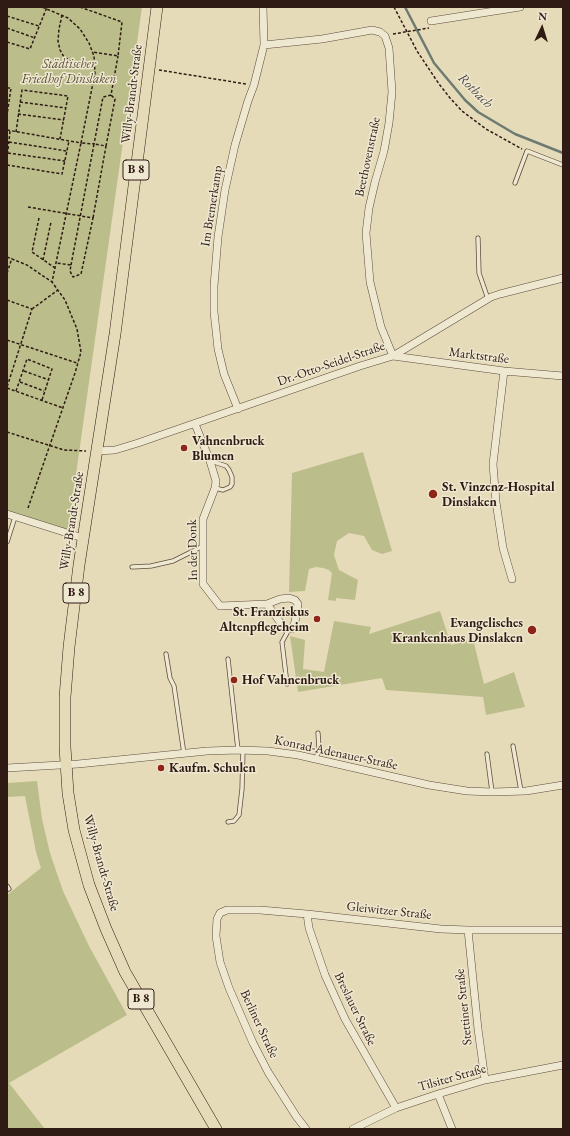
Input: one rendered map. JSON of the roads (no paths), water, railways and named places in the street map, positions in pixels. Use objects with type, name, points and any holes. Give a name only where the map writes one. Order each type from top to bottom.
[{"type":"main road","name":"Willy-Brandt-Straße","points":[[157,7],[115,334],[83,538],[69,647],[65,696],[66,765],[68,793],[74,830],[89,885],[106,929],[125,972],[216,1129]]},
{"type":"street","name":"Im Bremerkamp","points":[[238,409],[224,374],[218,350],[214,312],[214,286],[218,238],[225,190],[235,145],[254,85],[264,45],[263,7]]},
{"type":"street","points":[[431,21],[520,7]]},
{"type":"street","name":"Beethovenstraße","points":[[264,45],[322,39],[372,30],[380,32],[385,36],[388,48],[392,92],[384,151],[369,208],[366,233],[370,282],[381,328],[393,356]]},
{"type":"street","name":"Dr.-Otto-Seidel-Straße","points":[[97,451],[116,450],[393,356],[488,299],[500,294],[563,278]]},
{"type":"street","name":"Marktstraße","points":[[393,356],[504,371],[563,376]]},
{"type":"street","points":[[504,371],[493,464],[496,502],[503,548],[512,579]]},
{"type":"street","name":"In der Donk","points":[[196,424],[214,473],[215,488],[203,519],[203,584],[220,606],[267,604],[280,598],[295,600],[298,604],[295,622],[292,629],[288,629]]},
{"type":"street","points":[[7,514],[83,538]]},
{"type":"street","points":[[267,604],[285,629],[288,629]]},
{"type":"street","name":"Konrad-Adenauer-Straße","points":[[7,768],[66,765],[241,750],[268,751],[316,759],[430,785],[467,791],[520,791],[563,785]]},
{"type":"street","name":"Gleiwitzer Straße","points":[[217,919],[220,913],[227,910],[260,910],[403,925],[468,930],[563,930]]},
{"type":"street","name":"Breslauer Straße","points":[[307,914],[309,928],[325,975],[342,1012],[396,1108]]},
{"type":"street","name":"Berliner Straße","points":[[217,919],[216,936],[220,962],[235,1002],[253,1043],[268,1072],[306,1129]]},
{"type":"street","name":"Stettiner Straße","points":[[468,930],[478,1030],[485,1080]]},
{"type":"street","name":"Tilsiter Straße","points":[[353,1129],[396,1108],[438,1094],[485,1080],[563,1065]]},
{"type":"street","points":[[438,1094],[452,1129]]},
{"type":"lane","points":[[515,183],[527,151],[563,165]]},
{"type":"lane","points":[[478,238],[479,273],[488,299]]},
{"type":"lane","points":[[210,461],[226,466],[230,470],[232,477],[232,484],[230,487],[223,490],[215,488]]},
{"type":"lane","points":[[467,505],[478,502],[496,502]]},
{"type":"lane","points":[[7,542],[15,517]]},
{"type":"lane","points":[[132,566],[151,566],[173,561],[203,546]]},
{"type":"lane","points":[[287,684],[282,642],[288,629]]},
{"type":"lane","points":[[166,654],[170,678],[174,686],[184,754]]},
{"type":"lane","points":[[228,659],[241,750],[242,789],[240,815],[234,821],[228,822]]},
{"type":"lane","points":[[316,759],[319,748],[318,733]]},
{"type":"lane","points":[[513,746],[520,791]]},
{"type":"lane","points":[[487,754],[492,792]]},
{"type":"waterway","name":"Rotbach","points":[[405,7],[434,63],[465,100],[478,112],[515,134],[563,153]]},
{"type":"place","name":"Vahnenbruck Blumen","points":[[184,448]]},
{"type":"place","name":"St. Vinzenz-Hospital Dinslaken","points":[[433,494]]},
{"type":"place","name":"St. Franziskus Altenpflegeheim","points":[[317,619]]},
{"type":"place","name":"Evangelisches Krankenhaus Dinslaken","points":[[532,630]]},
{"type":"place","name":"Hof Vahnenbruck","points":[[234,680]]},
{"type":"place","name":"Kaufm. Schulen","points":[[161,768]]},
{"type":"park label","name":"Städtischer Friedhof Dinslaken","points":[[69,72]]}]
